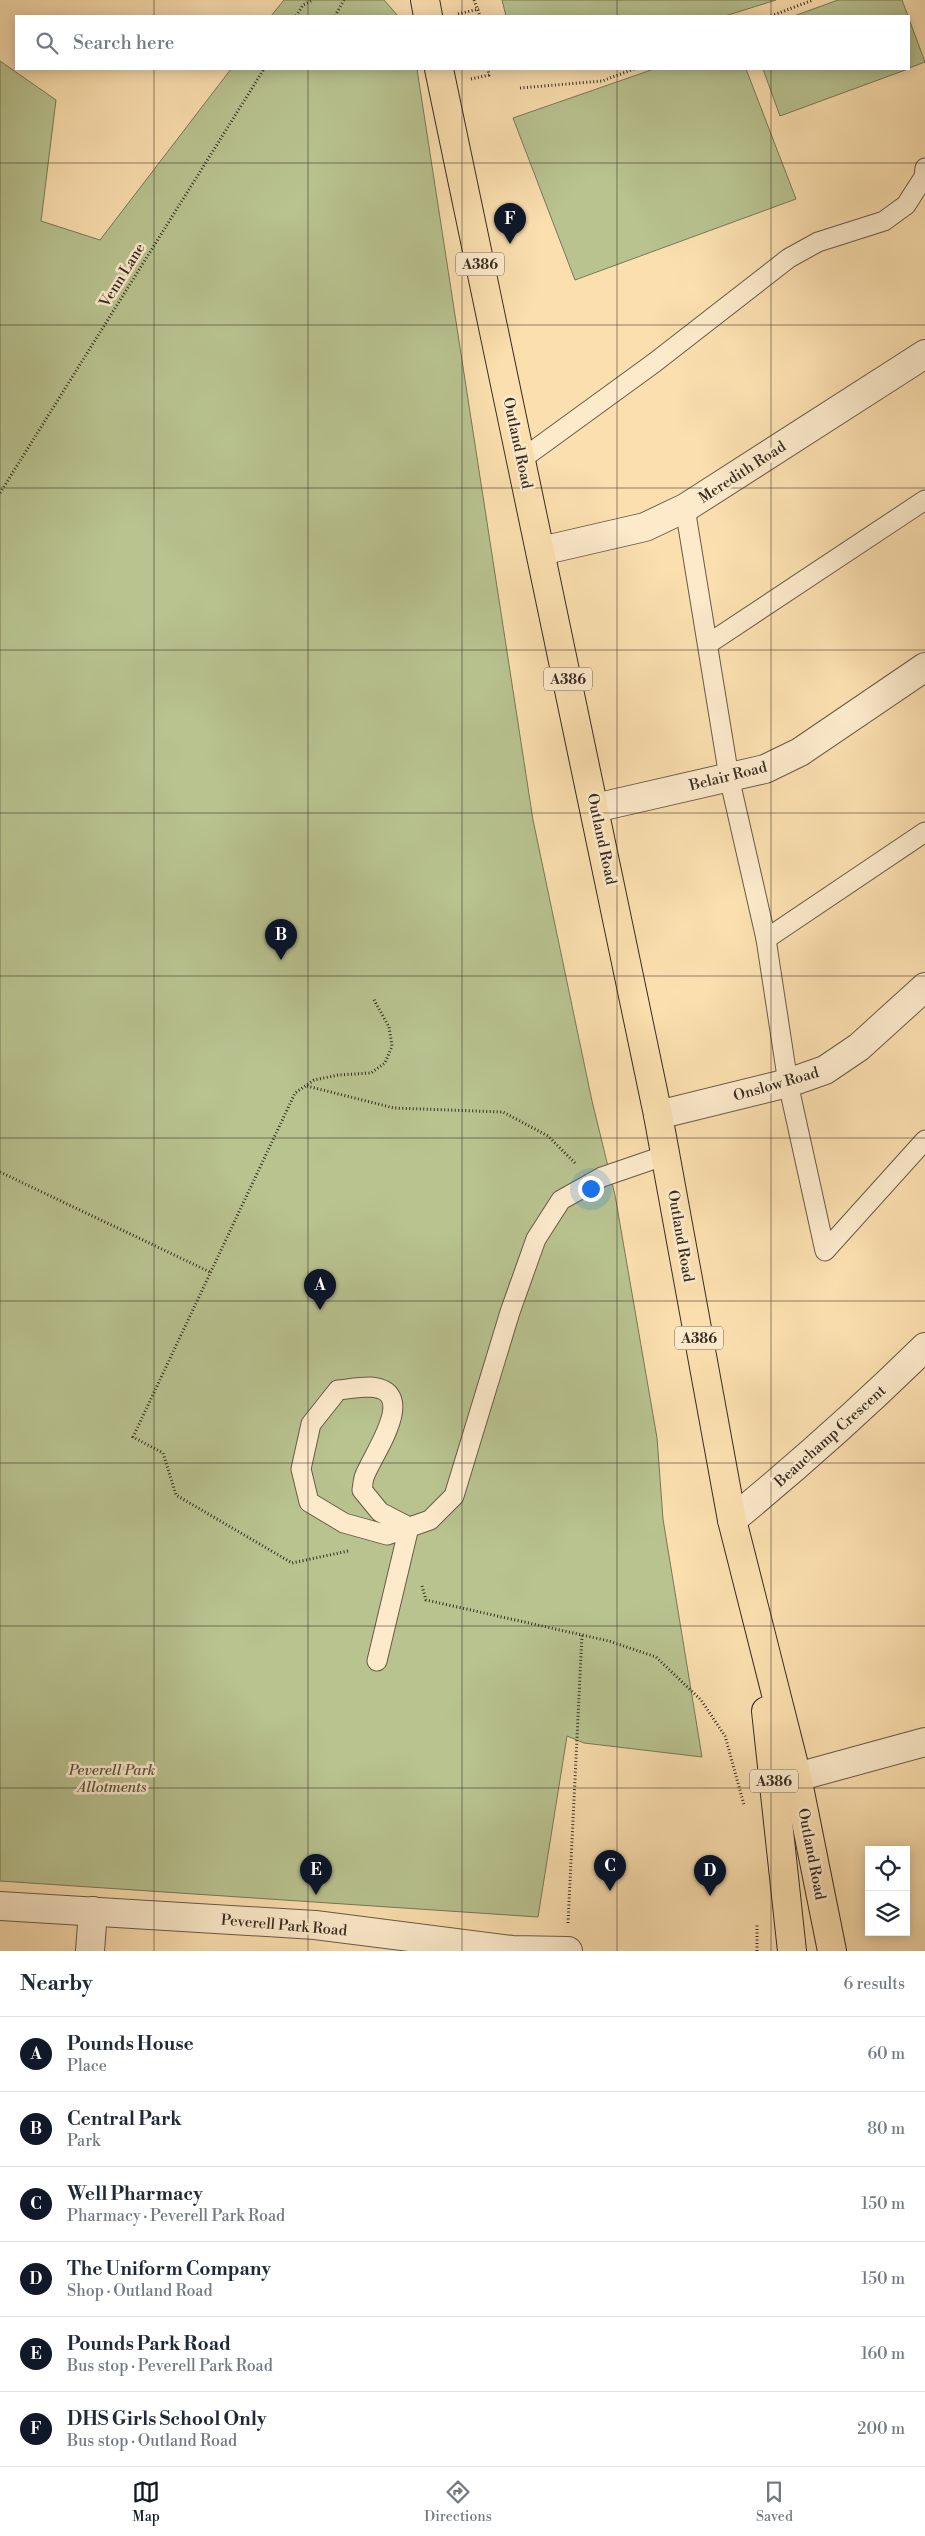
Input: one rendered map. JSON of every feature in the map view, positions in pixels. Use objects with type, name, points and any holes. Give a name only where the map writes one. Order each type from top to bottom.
[{"type":"main road","points":[[425,0],[428,15]]},
{"type":"main road","name":"Outland Road","points":[[439,70],[658,1115],[732,1520],[797,1777],[832,1951]]},
{"type":"main road","name":"Outland Road","points":[[755,1612],[792,1951]]},
{"type":"street","name":"Meredith Road","points":[[541,551],[646,527],[685,508],[925,354]]},
{"type":"street","name":"Belair Road","points":[[595,808],[765,768],[800,752],[925,667]]},
{"type":"street","name":"Onslow Road","points":[[658,1115],[788,1083],[825,1070],[859,1048],[925,987]]},
{"type":"street","name":"Beauchamp Crescent","points":[[732,1520],[801,1463],[925,1348]]},
{"type":"street","points":[[797,1777],[925,1742]]},
{"type":"street","name":"Peverell Park Road","points":[[0,1906],[315,1925],[375,1942],[512,1950],[567,1951]]},
{"type":"street","points":[[90,1951],[93,1911]]},
{"type":"lane","points":[[522,459],[654,362],[789,258],[818,242],[884,221],[906,205],[924,176],[925,168]]},
{"type":"lane","points":[[708,644],[925,500]]},
{"type":"lane","points":[[685,508],[729,777],[766,939],[788,1083],[826,1251],[925,1140]]},
{"type":"lane","points":[[766,939],[925,832]]},
{"type":"lane","points":[[409,1527],[380,1512],[362,1490],[364,1476],[393,1418],[392,1403],[387,1393],[370,1387],[338,1390],[311,1424],[301,1469],[309,1502],[344,1523],[387,1535],[430,1520],[454,1496],[510,1312],[536,1239],[561,1200],[602,1177],[666,1155]]},
{"type":"lane","points":[[377,1661],[409,1527]]},
{"type":"path","points":[[297,15],[303,6],[313,0]]},
{"type":"path","points":[[336,15],[344,0]]},
{"type":"path","points":[[474,0],[480,15]]},
{"type":"path","points":[[774,15],[813,0]]},
{"type":"path","points":[[454,15],[479,9]]},
{"type":"path","name":"Venn Lane","points":[[0,493],[263,70]]},
{"type":"path","points":[[520,88],[602,81],[631,70]]},
{"type":"path","points":[[373,998],[389,1027],[392,1046],[385,1062],[371,1073],[338,1075],[314,1080],[295,1093],[132,1437],[163,1453],[176,1495],[292,1563],[358,1549],[387,1535]]},
{"type":"path","points":[[306,1085],[394,1108],[504,1112],[548,1136],[572,1158],[591,1183]]},
{"type":"path","points":[[0,1172],[210,1272]]},
{"type":"path","points":[[457,1608],[582,1635],[636,1649],[656,1657],[701,1700],[725,1736],[741,1787],[744,1806]]},
{"type":"path","points":[[567,1951],[582,1635]]},
{"type":"path","points":[[757,1951],[757,1906],[786,1900]]},
{"type":"green space","points":[[284,0],[384,0],[397,15],[272,15]]},
{"type":"green space","points":[[502,0],[776,0],[728,15],[506,15]]},
{"type":"green space","points":[[838,0],[902,0],[908,15],[797,15]]},
{"type":"green space","points":[[910,22],[925,62],[910,68]]},
{"type":"green space","name":"Peverell Park Allotments","points":[[0,61],[56,100],[41,221],[100,240],[230,70],[417,70],[533,820],[592,1101],[615,1195],[657,1438],[663,1519],[702,1757],[584,1743],[567,1736],[538,1917],[0,1881]]},
{"type":"green space","points":[[651,70],[746,70],[796,199],[575,280],[513,118]]},
{"type":"green space","points":[[763,70],[905,70],[780,116]]},
{"type":"place","name":"DHS Girls School Only","points":[[510,244]]},
{"type":"place","name":"Central Park","points":[[281,960]]},
{"type":"place","name":"Pounds House","points":[[320,1310]]},
{"type":"place","name":"Well Pharmacy","points":[[610,1891]]},
{"type":"place","name":"Pounds Park Road","points":[[316,1895]]},
{"type":"place","name":"The Uniform Company","points":[[710,1896]]}]
